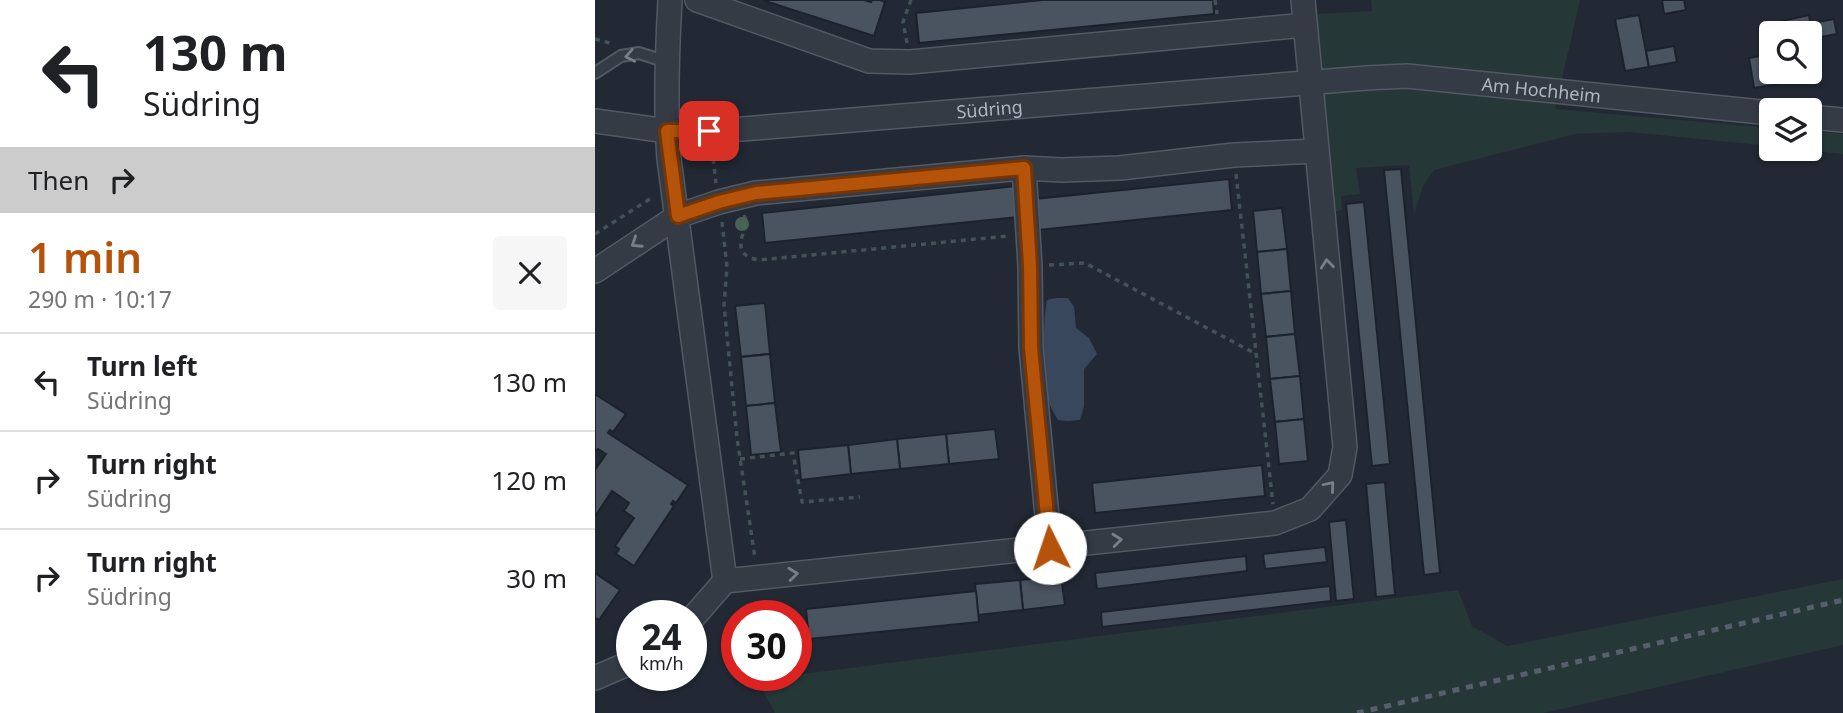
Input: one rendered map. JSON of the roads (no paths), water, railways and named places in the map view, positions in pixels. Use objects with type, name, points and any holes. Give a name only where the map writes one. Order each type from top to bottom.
[{"type":"street","points":[[670,0],[667,131],[725,581]]},
{"type":"street","points":[[697,0],[869,61],[910,62],[1305,25]]},
{"type":"street","points":[[707,602],[725,581],[1275,523],[1310,509],[1340,475],[1345,447],[1303,0]]},
{"type":"street","name":"Am Hochheim","points":[[1311,82],[1416,77],[1759,112]]},
{"type":"street","name":"Südring","points":[[595,121],[667,131],[709,131],[1311,82]]},
{"type":"street","points":[[1822,118],[1843,120]]},
{"type":"street","points":[[595,271],[678,216],[720,206],[756,193],[1024,168],[1120,168],[1234,155],[1316,151]]},
{"type":"street","points":[[1024,168],[1033,379],[1050,548]]},
{"type":"street","points":[[595,678],[616,669]]},
{"type":"lane","points":[[595,73],[621,56],[639,53],[667,62]]},
{"type":"water","points":[[1068,298],[1074,307],[1076,328],[1089,338],[1097,354],[1084,369],[1084,406],[1080,420],[1058,420],[1050,405],[1046,382],[1044,323],[1047,300]]},
{"type":"railway","points":[[1357,713],[1843,600]]}]
